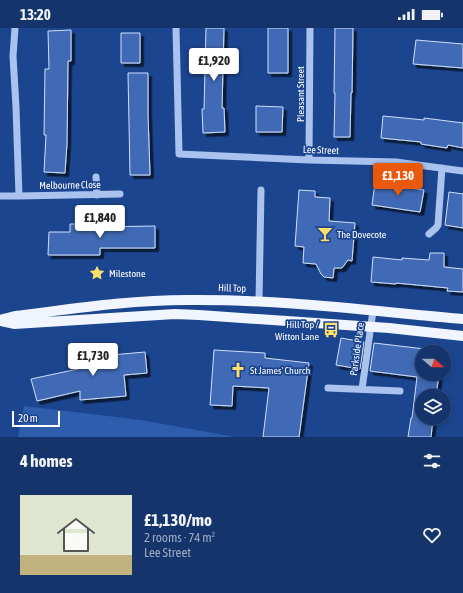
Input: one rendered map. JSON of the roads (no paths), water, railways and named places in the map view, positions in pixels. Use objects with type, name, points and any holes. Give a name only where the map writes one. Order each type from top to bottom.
[{"type":"main road","name":"Hill Top","points":[[0,320],[15,316],[132,302],[186,300],[221,300],[342,307],[463,319]]},
{"type":"main road","name":"Hill Top","points":[[0,320],[14,324],[175,314],[205,315],[371,327],[463,336]]},
{"type":"street","points":[[15,28],[14,56],[19,196]]},
{"type":"street","name":"Lee Street","points":[[176,28],[179,154],[309,160],[396,162],[463,171]]},
{"type":"street","name":"Pleasant Street","points":[[309,160],[310,28]]},
{"type":"street","points":[[429,234],[438,225],[442,168]]},
{"type":"street","points":[[96,177],[97,195]]},
{"type":"street","points":[[260,302],[261,190]]},
{"type":"street","name":"Melbourne Close","points":[[0,196],[120,194]]},
{"type":"street","name":"Parkside Place","points":[[362,389],[373,311]]},
{"type":"street","name":"Parkside Place","points":[[328,388],[400,391]]},
{"type":"place","name":"The Dovecote","points":[[325,234]]},
{"type":"place","name":"Milestone","points":[[97,273]]},
{"type":"place","name":"Hill Top / Witton Lane","points":[[331,330]]},
{"type":"place","name":"St James' Church","points":[[238,370]]}]
